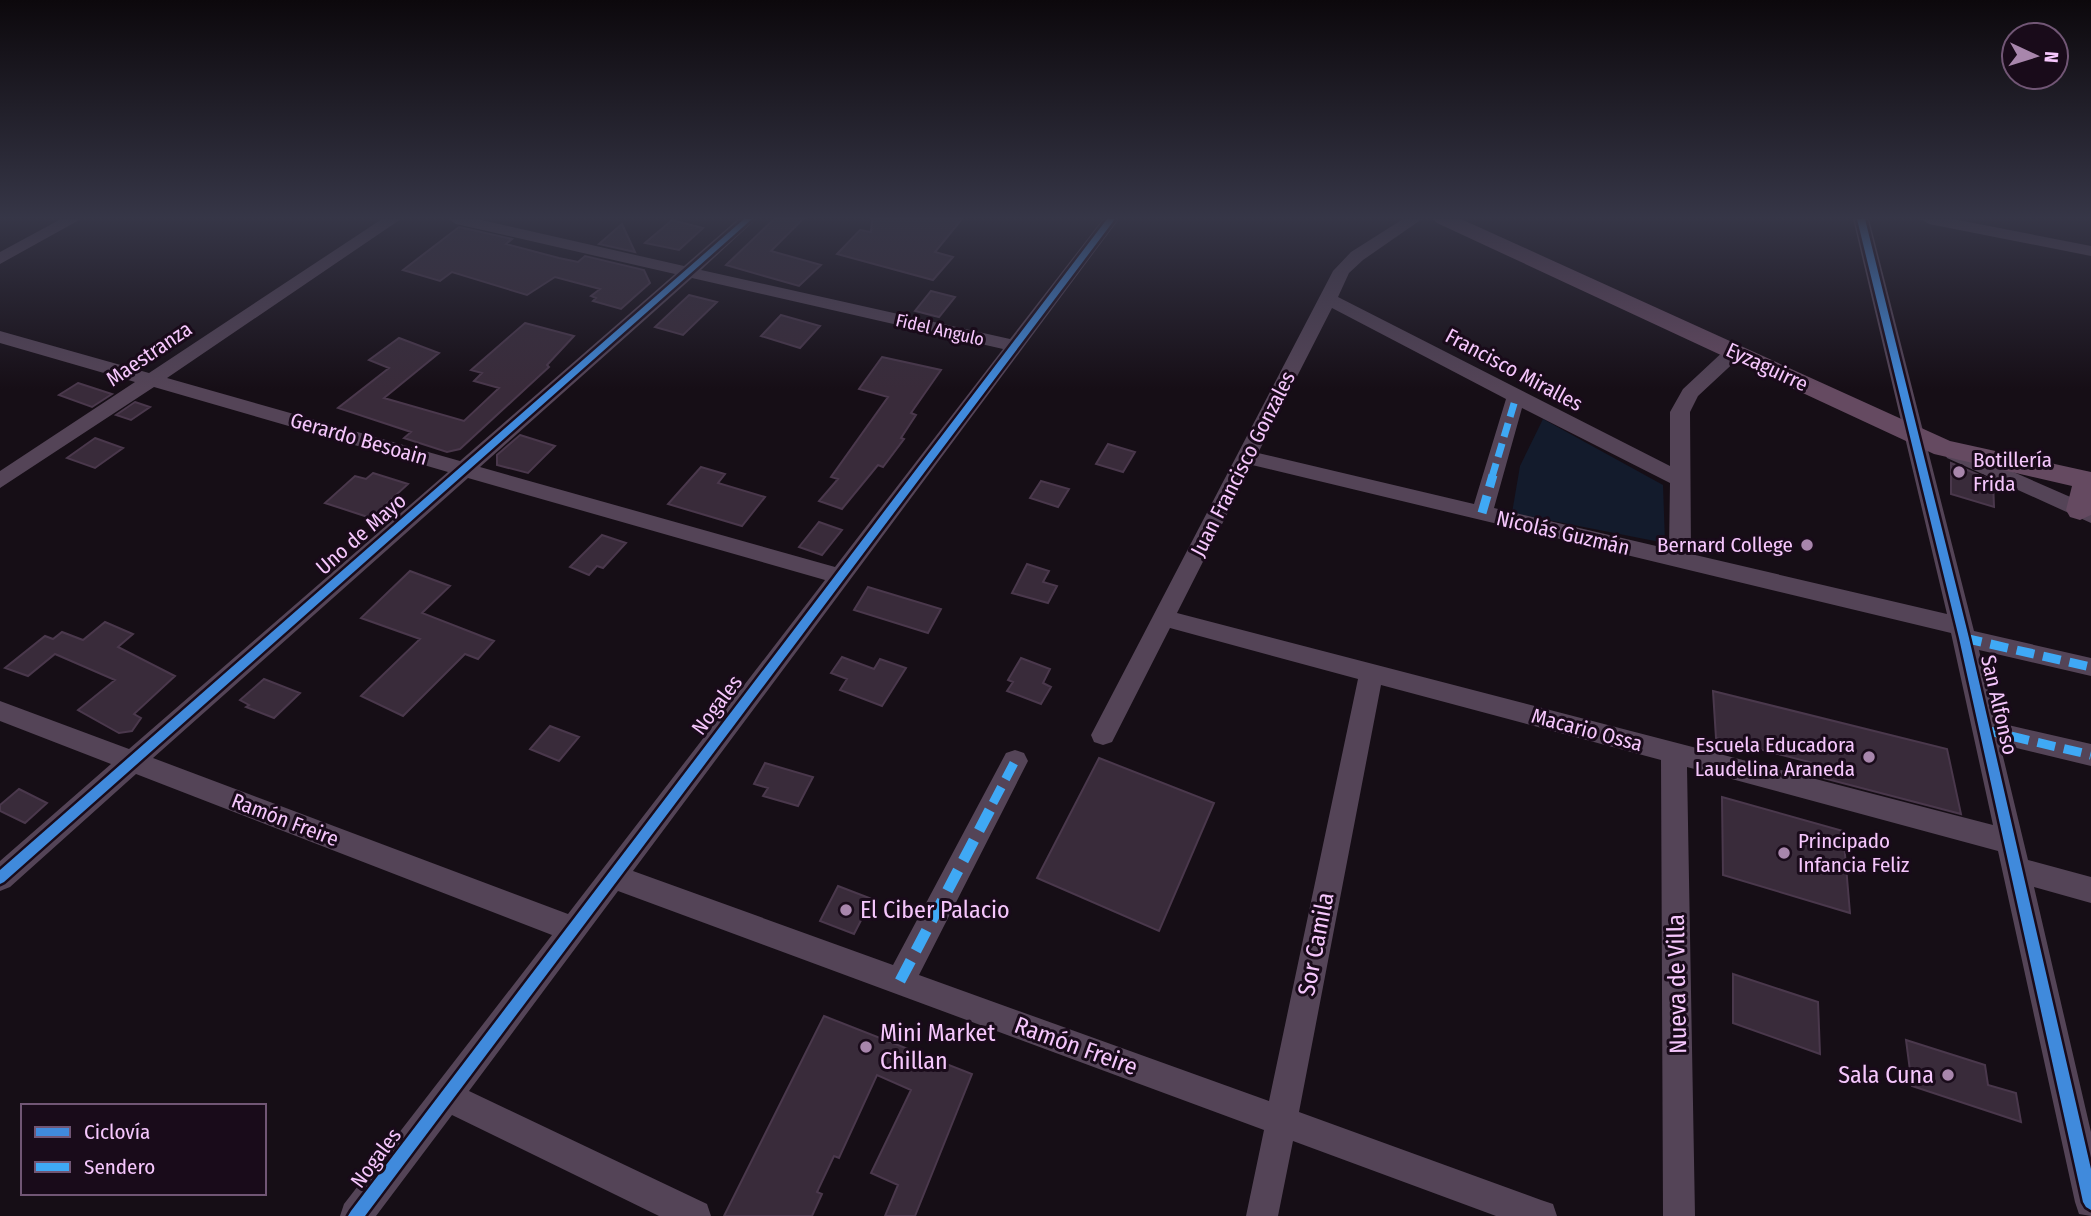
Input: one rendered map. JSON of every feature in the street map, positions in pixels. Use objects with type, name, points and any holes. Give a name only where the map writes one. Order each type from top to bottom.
[{"type":"main road","name":"Eyzaguirre","points":[[1568,276],[1943,447]]},
{"type":"main road","points":[[1943,447],[2089,480],[2085,513]]},
{"type":"street","name":"Maestranza","points":[[0,481],[308,276]]},
{"type":"street","name":"Uno de Mayo","points":[[0,878],[684,276]]},
{"type":"street","name":"Fidel Angulo","points":[[705,276],[1014,346]]},
{"type":"street","name":"Nogales","points":[[356,1216],[1068,276]]},
{"type":"street","name":"Juan Francisco Gonzales","points":[[1103,736],[1342,276]]},
{"type":"street","name":"San Alfonso","points":[[1875,276],[1963,633],[2091,1202]]},
{"type":"street","name":"Francisco Miralles","points":[[1329,299],[1680,479]]},
{"type":"street","name":"Gerardo Besoain","points":[[0,337],[839,576]]},
{"type":"street","points":[[1680,561],[1680,421],[1683,403],[1690,393],[1734,352]]},
{"type":"street","points":[[1482,513],[1516,397]]},
{"type":"street","name":"Eyzaguirre","points":[[1943,447],[2085,513]]},
{"type":"street","name":"Nicolás Guzmán","points":[[1247,457],[1680,561],[2091,667]]},
{"type":"street","name":"Macario Ossa","points":[[1164,618],[2011,842]]},
{"type":"street","name":"Sor Camila","points":[[1262,1216],[1371,673]]},
{"type":"street","name":"Ramón Freire","points":[[0,711],[571,929]]},
{"type":"street","points":[[1985,730],[2091,755]]},
{"type":"street","name":"Nueva de Villa","points":[[1674,752],[1679,1216]]},
{"type":"street","points":[[900,981],[1015,761]]},
{"type":"street","points":[[2018,870],[2091,890]]},
{"type":"street","name":"Ramón Freire","points":[[611,876],[1542,1216]]},
{"type":"street","points":[[446,1096],[695,1216]]},
{"type":"shaded area","points":[[1543,419],[1663,485],[1665,543],[1512,513],[1520,466]]},
{"type":"building","points":[[422,276],[447,276],[440,281]]},
{"type":"building","points":[[464,276],[647,276],[650,283],[621,309],[593,301],[596,298],[591,296],[600,289],[555,277],[527,295]]},
{"type":"building","points":[[763,276],[810,276],[799,286]]},
{"type":"building","points":[[917,276],[937,276],[933,280]]},
{"type":"building","points":[[931,291],[955,297],[939,317],[915,311]]},
{"type":"building","points":[[689,295],[717,302],[683,335],[655,327]]},
{"type":"building","points":[[781,315],[820,326],[800,348],[761,336]]},
{"type":"building","points":[[525,323],[574,336],[547,365],[549,367],[460,449],[447,452],[404,438],[411,432],[338,408],[389,368],[369,360],[399,338],[439,353],[384,398],[464,421],[499,388],[474,381],[482,373],[471,370]]},
{"type":"building","points":[[882,357],[941,370],[911,413],[916,415],[901,438],[904,439],[883,467],[878,465],[842,509],[819,501],[838,479],[831,477],[888,397],[859,389]]},
{"type":"building","points":[[78,383],[112,394],[92,407],[59,395]]},
{"type":"building","points":[[135,402],[150,407],[131,420],[116,415]]},
{"type":"building","points":[[520,435],[555,446],[528,473],[497,465],[497,455]]},
{"type":"building","points":[[95,438],[123,448],[95,468],[67,458]]},
{"type":"building","points":[[1108,444],[1135,452],[1123,472],[1096,464]]},
{"type":"building","points":[[1951,463],[1993,481],[1994,507],[1951,494]]},
{"type":"building","points":[[701,467],[725,474],[718,483],[765,497],[742,526],[668,504]]},
{"type":"building","points":[[373,473],[408,484],[371,518],[325,503],[355,476],[366,479]]},
{"type":"building","points":[[1041,481],[1069,489],[1058,507],[1030,498]]},
{"type":"building","points":[[819,522],[842,530],[822,555],[799,547]]},
{"type":"building","points":[[602,535],[626,543],[603,568],[597,566],[589,575],[570,567]]},
{"type":"building","points":[[1027,564],[1049,571],[1043,582],[1057,586],[1048,603],[1012,593]]},
{"type":"building","points":[[410,571],[450,586],[422,613],[494,641],[478,659],[465,654],[403,716],[361,696],[420,639],[361,618]]},
{"type":"building","points":[[868,587],[941,609],[928,633],[854,610]]},
{"type":"building","points":[[105,622],[133,634],[118,647],[175,676],[134,714],[141,718],[132,731],[119,733],[78,710],[115,680],[55,654],[28,676],[5,668],[45,636],[53,639],[62,632],[83,640]]},
{"type":"building","points":[[842,657],[874,669],[880,659],[906,668],[882,706],[840,690],[847,679],[831,673]]},
{"type":"building","points":[[1021,658],[1050,669],[1043,683],[1051,687],[1041,704],[1007,691],[1013,682],[1008,680]]},
{"type":"building","points":[[264,679],[300,693],[274,718],[246,707],[249,705],[240,700]]},
{"type":"building","name":"Escuela Educadora Laudelina Araneda","points":[[1713,691],[1947,749],[1961,814],[1823,778],[1821,765],[1716,738]]},
{"type":"building","points":[[550,726],[579,737],[559,761],[530,749]]},
{"type":"building","points":[[1099,758],[1214,803],[1159,931],[1037,878]]},
{"type":"building","points":[[765,763],[813,777],[798,806],[763,796],[768,788],[754,784]]},
{"type":"building","points":[[19,789],[47,803],[25,823],[0,811],[0,805]]},
{"type":"building","name":"Principado Infancia Feliz","points":[[1722,797],[1843,831],[1850,913],[1723,875]]},
{"type":"building","name":"El Ciber Palacio","points":[[838,886],[872,899],[854,934],[820,921]]},
{"type":"building","points":[[1733,974],[1818,1002],[1820,1054],[1733,1023]]},
{"type":"building","points":[[824,1016],[972,1074],[915,1216],[885,1216],[898,1185],[871,1173],[911,1090],[877,1075],[839,1158],[834,1156],[817,1192],[822,1194],[812,1216],[724,1216]]},
{"type":"building","name":"Sala Cuna","points":[[1906,1040],[1985,1065],[1988,1085],[2016,1093],[2021,1122],[1912,1086]]},
{"type":"marked path","points":[[1482,513],[1516,397]]},
{"type":"marked path","points":[[1964,638],[2091,667]]},
{"type":"marked path","points":[[1985,730],[2091,755]]},
{"type":"marked path","points":[[900,981],[1015,761]]},
{"type":"cycle path","points":[[0,878],[684,276]]},
{"type":"cycle path","points":[[356,1216],[1068,276]]},
{"type":"cycle path","points":[[1875,276],[1964,638],[2091,1202]]},
{"type":"place","name":"Botillería Frida","points":[[1959,472]]},
{"type":"place","name":"Bernard College","points":[[1807,545]]},
{"type":"place","name":"Escuela Educadora Laudelina Araneda","points":[[1869,757]]},
{"type":"place","name":"Principado Infancia Feliz","points":[[1784,853]]},
{"type":"place","name":"El Ciber Palacio","points":[[846,910]]},
{"type":"place","name":"Mini Market Chillan","points":[[866,1047]]},
{"type":"place","name":"Sala Cuna","points":[[1948,1075]]}]
